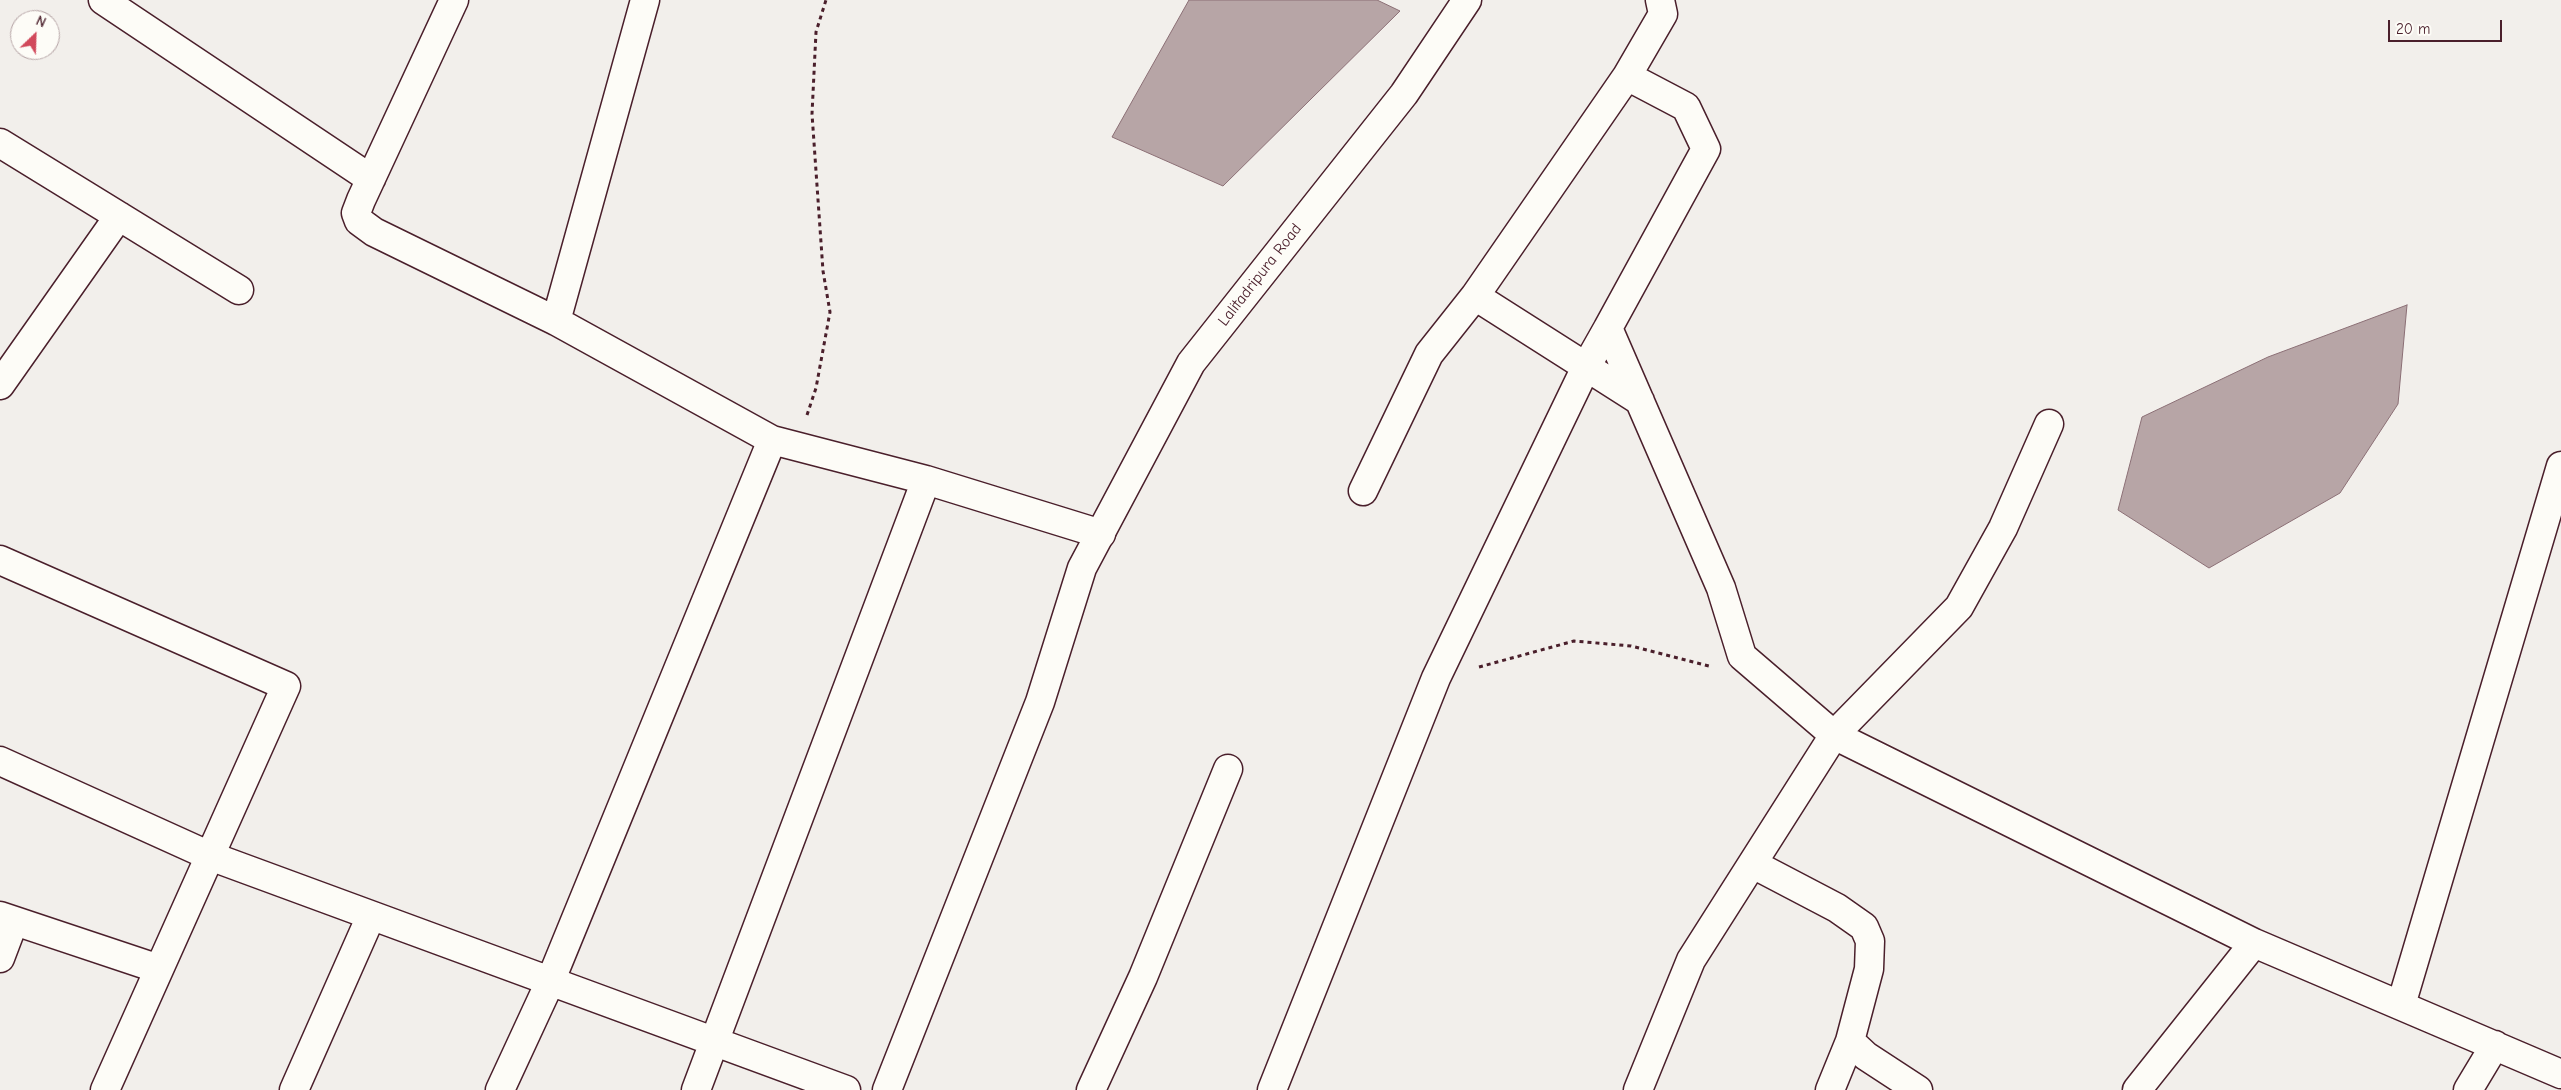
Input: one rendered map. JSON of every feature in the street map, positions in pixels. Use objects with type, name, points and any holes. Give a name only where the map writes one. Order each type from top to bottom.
[{"type":"street","points":[[102,0],[371,179]]},
{"type":"street","points":[[454,0],[356,213],[358,221],[374,232],[556,321],[785,444],[926,480],[1101,534]]},
{"type":"street","points":[[556,321],[645,0]]},
{"type":"street","name":"Lalitadripura Road","points":[[887,1090],[1040,702],[1082,568],[1191,363],[1404,94],[1468,0]]},
{"type":"street","points":[[1363,491],[1429,354],[1475,296],[1627,76],[1663,14],[1660,0]]},
{"type":"street","points":[[1272,1090],[1436,678],[1586,366],[1706,149],[1686,107],[1627,76]]},
{"type":"street","points":[[0,143],[239,290]]},
{"type":"street","points":[[0,385],[119,216]]},
{"type":"street","points":[[1475,296],[1640,401]]},
{"type":"street","points":[[1608,328],[1721,588],[1742,656],[1834,735],[2254,943],[2561,1074]]},
{"type":"street","points":[[1638,1090],[1691,960],[1834,735],[1959,607],[2003,528],[2049,424]]},
{"type":"street","points":[[500,1090],[550,982],[785,444]]},
{"type":"street","points":[[2401,1005],[2561,466]]},
{"type":"street","points":[[696,1090],[926,480]]},
{"type":"street","points":[[0,560],[286,686],[105,1090]]},
{"type":"street","points":[[0,761],[210,856],[846,1090]]},
{"type":"street","points":[[1091,1090],[1143,978],[1228,769]]},
{"type":"street","points":[[1753,864],[1837,908],[1864,927],[1870,941],[1869,970],[1850,1041],[1830,1090]]},
{"type":"street","points":[[294,1090],[371,916]]},
{"type":"street","points":[[0,958],[7,918],[160,969]]},
{"type":"street","points":[[2137,1090],[2254,943]]},
{"type":"street","points":[[1850,1041],[1866,1056],[1918,1090]]},
{"type":"street","points":[[2468,1090],[2495,1045]]},
{"type":"path","points":[[785,444],[816,388],[830,312],[824,271],[812,114],[816,32],[826,0]]},
{"type":"path","points":[[1436,678],[1574,641],[1630,646],[1709,666],[1762,674]]},
{"type":"shaded area","points":[[1189,0],[1377,0],[1400,11],[1223,186],[1112,137]]},
{"type":"shaded area","points":[[2407,305],[2398,404],[2340,493],[2209,568],[2118,510],[2142,417],[2268,357]]}]
